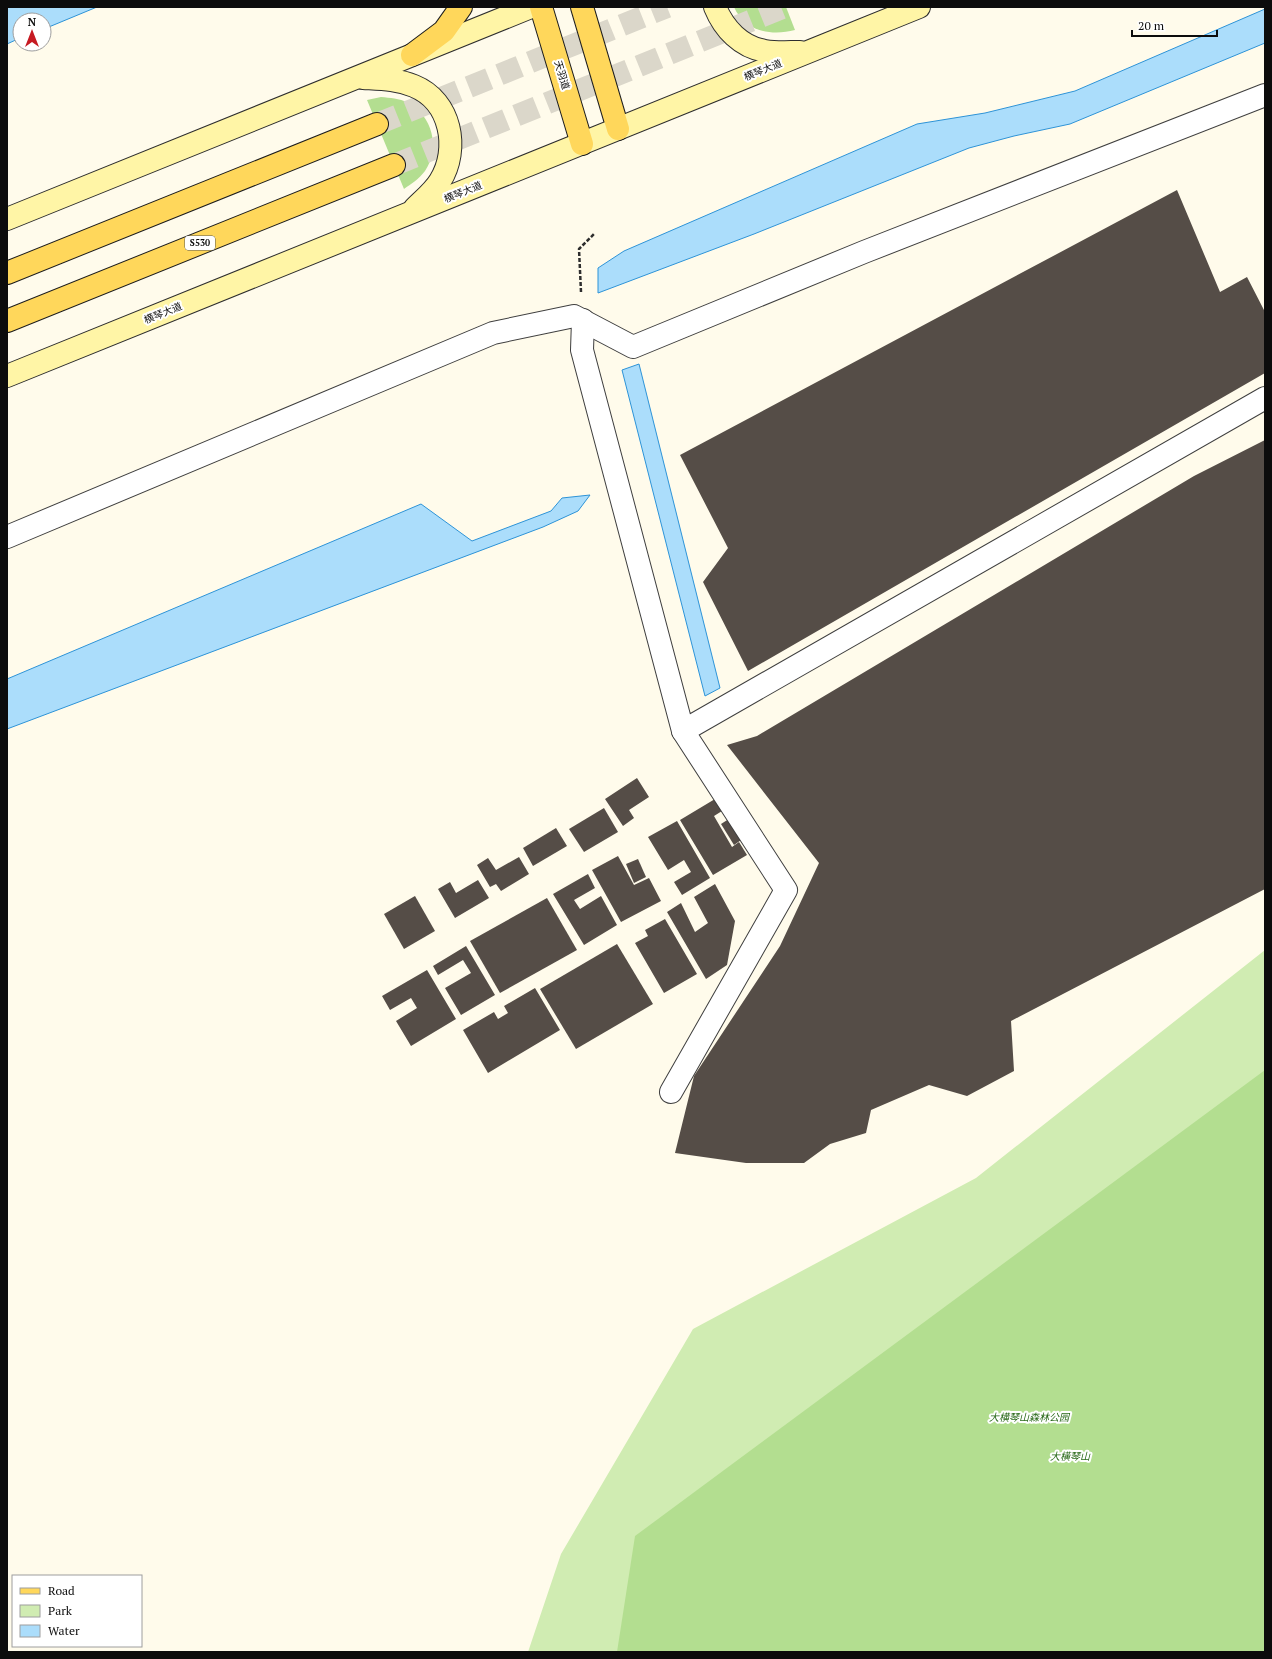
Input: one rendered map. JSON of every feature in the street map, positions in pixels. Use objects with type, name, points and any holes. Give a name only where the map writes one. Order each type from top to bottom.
[{"type":"main road","points":[[412,55],[444,31],[461,7]]},
{"type":"main road","points":[[7,219],[531,7]]},
{"type":"main road","name":"天羽道","points":[[541,7],[582,144]]},
{"type":"main road","points":[[582,7],[618,129]]},
{"type":"main road","points":[[715,7],[720,20],[732,34],[747,45],[765,51],[808,52]]},
{"type":"main road","name":"横琴大道","points":[[7,376],[919,7]]},
{"type":"main road","points":[[355,78],[398,80],[415,86],[431,96],[443,112],[450,129],[452,148],[448,166],[440,182],[410,213]]},
{"type":"main road","points":[[7,273],[377,124]]},
{"type":"main road","name":"S530","points":[[7,321],[394,165]]},
{"type":"street","points":[[7,537],[493,333],[574,316],[633,347],[864,252],[1265,95]]},
{"type":"street","points":[[583,320],[582,350],[684,731],[786,890],[671,1092]]},
{"type":"street","points":[[684,731],[1265,398]]},
{"type":"path","points":[[583,320],[579,249],[594,234]]},
{"type":"green space","points":[[734,7],[786,7],[795,30],[786,32],[768,32],[752,27],[745,22]]},
{"type":"green space","points":[[381,97],[401,100],[416,108],[423,115],[432,133],[433,143],[430,162],[425,171],[404,189],[367,100]]},
{"type":"green space","name":"大橫琴山","points":[[1265,950],[1265,1652],[528,1652],[561,1554],[693,1329],[976,1178]]},
{"type":"green space","name":"大橫琴山","points":[[1265,1070],[1265,1652],[617,1652],[635,1536]]},
{"type":"water","points":[[7,7],[97,7],[52,26],[52,12],[12,12],[12,42],[7,44]]},
{"type":"water","points":[[1265,9],[1265,43],[1070,124],[1014,136],[969,148],[754,234],[598,293],[598,268],[624,251],[917,124],[985,113],[1075,91]]},
{"type":"water","points":[[639,364],[720,688],[705,696],[622,370]]},
{"type":"water","points":[[590,495],[578,511],[543,527],[7,729],[7,679],[421,504],[472,541],[551,511],[562,498]]},
{"type":"building","points":[[1177,190],[1220,292],[1247,277],[1265,312],[1265,373],[748,671],[703,582],[728,548],[680,455]]},
{"type":"building","points":[[1265,440],[1265,889],[1011,1021],[1014,1071],[967,1096],[929,1085],[871,1110],[866,1133],[830,1144],[804,1163],[746,1163],[675,1153],[694,1076],[780,946],[819,863],[727,745],[757,736],[1194,476]]},
{"type":"building","points":[[637,778],[649,797],[629,810],[634,818],[623,826],[605,799]]},
{"type":"building","points":[[715,799],[722,811],[714,816],[732,847],[739,842],[747,855],[713,875],[680,820]]},
{"type":"building","points":[[604,808],[618,832],[584,852],[569,829]]},
{"type":"building","points":[[732,817],[744,838],[734,845],[721,824]]},
{"type":"building","points":[[677,821],[710,878],[682,895],[674,882],[691,872],[684,860],[668,870],[648,837]]},
{"type":"building","points":[[556,828],[567,846],[533,866],[523,848]]},
{"type":"building","points":[[618,856],[634,885],[649,878],[661,901],[621,922],[592,870]]},
{"type":"building","points":[[519,857],[529,874],[501,891],[496,884],[490,887],[477,865],[488,858],[496,870]]},
{"type":"building","points":[[638,859],[646,877],[634,883],[626,864]]},
{"type":"building","points":[[588,874],[595,888],[574,900],[580,909],[601,896],[617,925],[584,945],[553,894]]},
{"type":"building","points":[[478,880],[489,898],[455,918],[438,889],[450,882],[456,893]]},
{"type":"building","points":[[715,884],[735,921],[727,965],[706,979],[667,912],[681,903],[695,932],[708,923],[694,897]]},
{"type":"building","points":[[415,896],[435,931],[404,949],[384,914]]},
{"type":"building","points":[[547,898],[577,950],[500,993],[470,941]]},
{"type":"building","points":[[665,919],[697,974],[664,993],[635,943],[648,936],[645,930]]},
{"type":"building","points":[[617,944],[653,1004],[576,1049],[540,989]]},
{"type":"building","points":[[466,946],[495,995],[461,1015],[445,988],[471,973],[463,960],[438,975],[433,966]]},
{"type":"building","points":[[427,970],[456,1019],[411,1046],[396,1021],[417,1008],[411,998],[390,1010],[382,996]]},
{"type":"building","points":[[535,988],[560,1030],[488,1073],[463,1030],[494,1012],[498,1019],[508,1013],[504,1006]]},
{"type":"tunnel","points":[[377,124],[667,7]]},
{"type":"tunnel","points":[[394,165],[785,7]]},
{"type":"park label","name":"大横琴山森林公园","points":[[1029,1417]]}]
